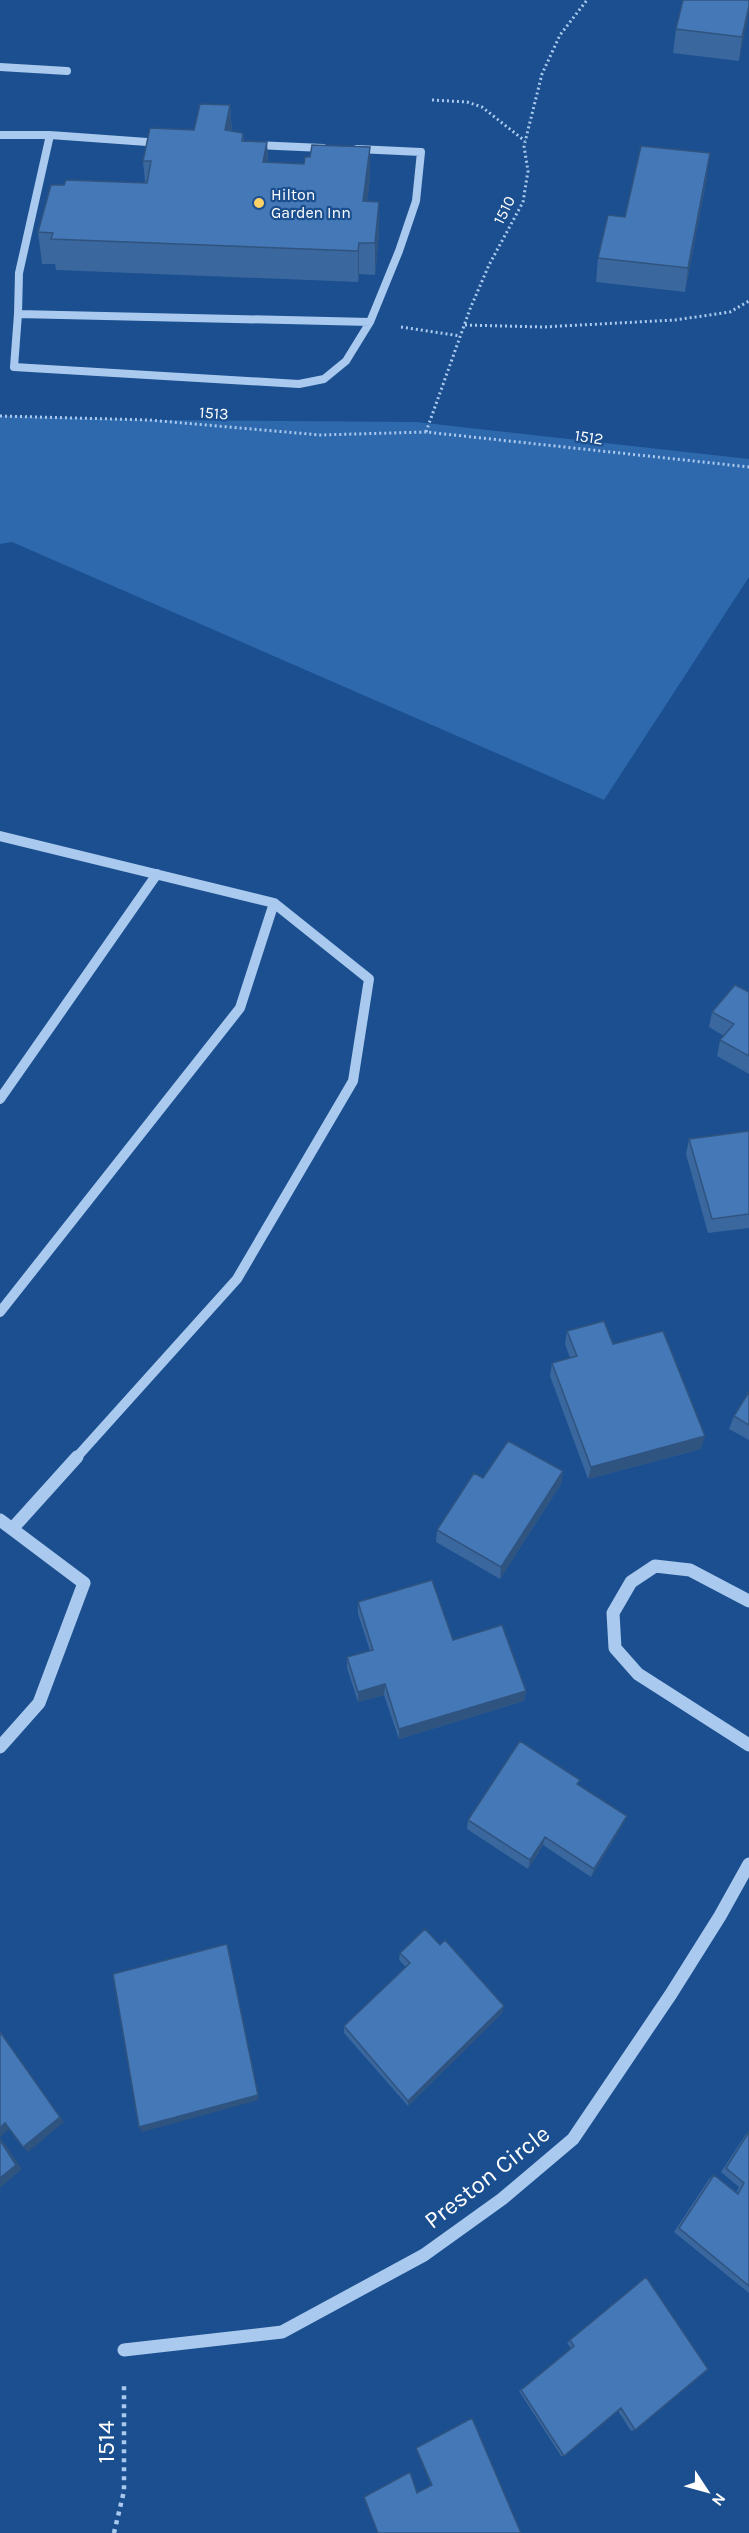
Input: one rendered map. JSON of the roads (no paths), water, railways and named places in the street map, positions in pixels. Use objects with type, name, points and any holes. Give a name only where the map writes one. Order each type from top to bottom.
[{"type":"street","points":[[0,67],[67,71]]},
{"type":"street","points":[[0,135],[50,135],[171,144]]},
{"type":"street","points":[[50,135],[19,273],[14,367],[299,384],[324,379],[346,362],[370,322],[399,251],[416,201],[421,152],[350,149]]},
{"type":"street","points":[[242,145],[338,149]]},
{"type":"street","points":[[18,314],[370,322]]},
{"type":"street","points":[[0,836],[274,903],[369,979],[353,1081],[237,1279],[12,1529]]},
{"type":"street","points":[[0,1099],[157,874]]},
{"type":"street","points":[[0,1312],[240,1008],[274,903]]},
{"type":"street","points":[[0,1520],[84,1582],[39,1703],[0,1747]]},
{"type":"street","points":[[749,1601],[690,1570],[656,1566],[631,1582],[613,1613],[615,1648],[638,1674],[749,1745]]},
{"type":"street","name":"Preston Circle","points":[[124,2350],[282,2331],[424,2255],[502,2199],[573,2139],[671,1995],[749,1864]]},
{"type":"place","name":"Hilton Garden Inn","points":[[259,203]]}]
